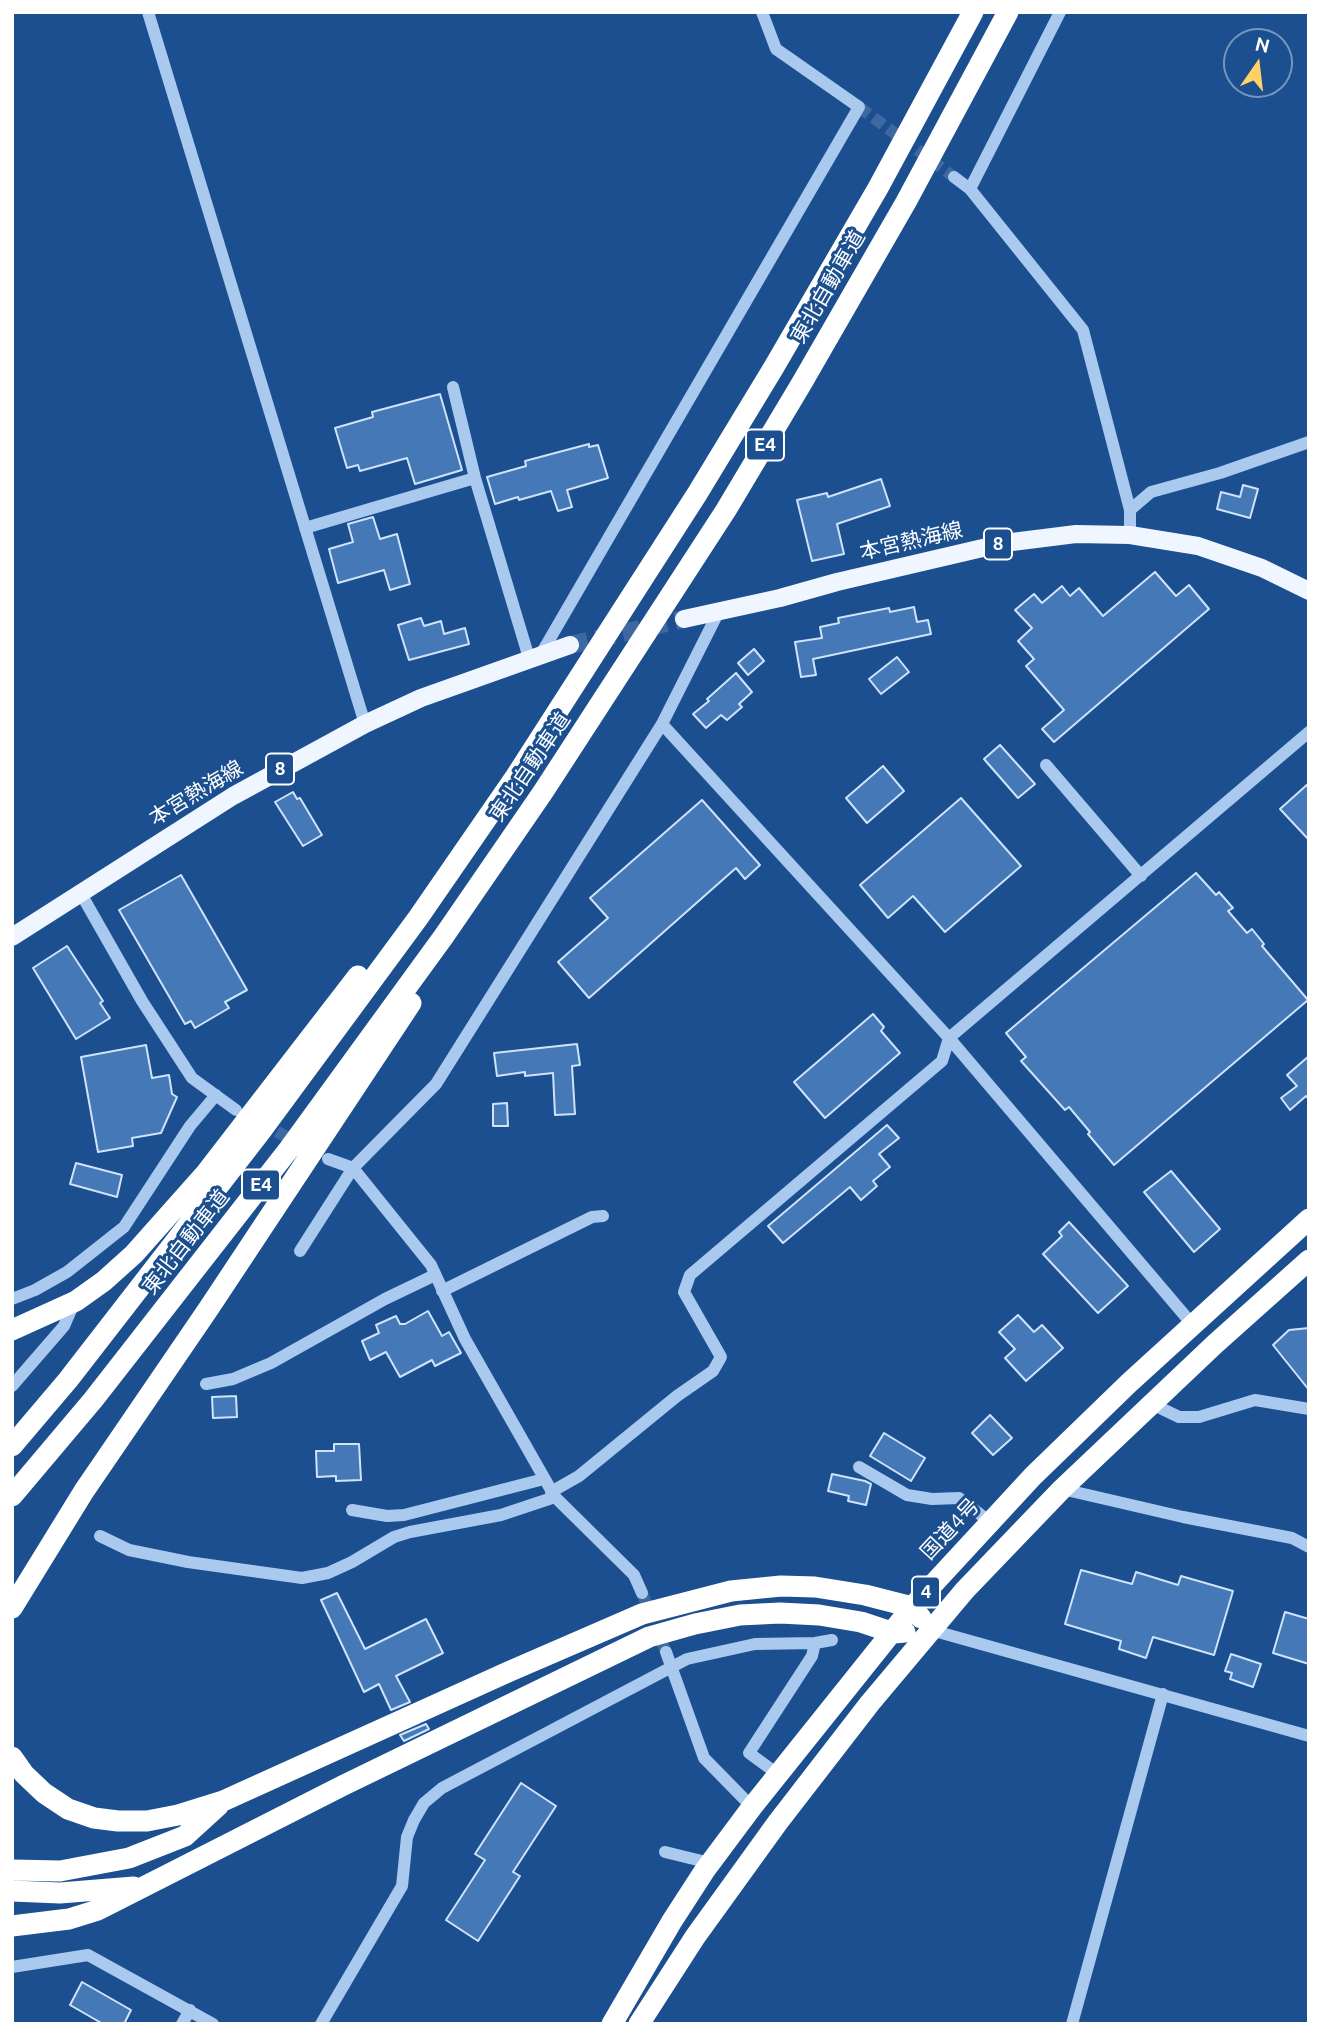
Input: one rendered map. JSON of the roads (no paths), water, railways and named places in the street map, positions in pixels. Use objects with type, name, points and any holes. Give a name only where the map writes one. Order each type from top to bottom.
[{"type":"highway","name":"東北自動車道","points":[[12,1446],[76,1370],[326,1046],[467,846],[582,675],[697,495],[878,188],[973,12]]},
{"type":"highway","name":"東北自動車道","points":[[12,1496],[93,1400],[258,1189],[436,947],[544,792],[726,510],[906,202],[1008,12]]},
{"type":"highway","points":[[12,1330],[75,1301],[104,1281],[134,1254],[185,1198],[356,978],[467,846]]},
{"type":"highway","points":[[12,1608],[84,1491],[407,1010],[495,862]]},
{"type":"highway","name":"国道4号","points":[[612,2024],[672,1921],[710,1863],[912,1607],[990,1522],[1100,1411],[1309,1219]]},
{"type":"highway","name":"4","points":[[639,2024],[695,1937],[778,1822],[870,1703],[965,1590],[1062,1489],[1309,1260]]},
{"type":"highway","points":[[12,1757],[24,1774],[44,1793],[68,1809],[94,1818],[147,1821],[223,1801],[642,1614],[731,1591],[781,1586],[815,1587],[865,1595],[912,1607],[931,1630]]},
{"type":"highway","points":[[12,1926],[69,1919],[98,1910],[344,1784],[649,1637],[740,1615],[780,1613],[819,1615],[861,1622],[894,1633],[931,1630]]},
{"type":"highway","points":[[12,1870],[60,1871],[129,1858],[185,1836],[223,1801]]},
{"type":"highway","points":[[12,1891],[60,1893],[147,1885]]},
{"type":"main road","name":"本宮熱海線","points":[[684,619],[1004,543],[1076,534],[1130,535],[1198,545],[1262,568],[1309,592]]},
{"type":"main road","name":"本宮熱海線","points":[[12,937],[233,796],[365,724],[421,698],[570,645]]},
{"type":"street","points":[[148,12],[365,724]]},
{"type":"street","points":[[535,656],[859,107],[776,50],[762,12]]},
{"type":"street","points":[[970,189],[1060,12]]},
{"type":"street","points":[[954,177],[970,189],[1083,330],[1130,510],[1130,535]]},
{"type":"street","points":[[453,387],[475,478],[535,656]]},
{"type":"street","points":[[1130,510],[1150,492],[1220,474],[1309,442]]},
{"type":"street","points":[[305,528],[475,478]]},
{"type":"street","points":[[300,1251],[353,1168],[436,1084],[662,724],[718,613]]},
{"type":"street","points":[[662,724],[950,1038],[1192,1324]]},
{"type":"street","points":[[100,1536],[130,1550],[188,1562],[302,1578],[328,1573],[394,1537],[501,1515],[553,1495],[677,1395],[713,1371],[721,1357],[684,1292],[690,1275],[942,1061],[950,1038],[1309,732]]},
{"type":"street","points":[[1046,765],[1141,876]]},
{"type":"street","points":[[80,892],[142,1001],[192,1078],[236,1110]]},
{"type":"street","points":[[12,1299],[67,1272],[124,1227],[190,1126],[216,1095]]},
{"type":"street","points":[[328,1159],[353,1168],[431,1265],[465,1339],[553,1495],[634,1575],[642,1593]]},
{"type":"street","points":[[442,1291],[592,1217],[603,1216]]},
{"type":"street","points":[[206,1384],[233,1379],[271,1363],[385,1298],[435,1275]]},
{"type":"street","points":[[12,1386],[64,1326],[75,1301]]},
{"type":"street","points":[[1152,1404],[1179,1417],[1199,1417],[1255,1400],[1309,1409]]},
{"type":"street","points":[[859,1467],[908,1495],[932,1499],[959,1498],[990,1522]]},
{"type":"street","points":[[352,1510],[404,1516],[544,1479]]},
{"type":"street","points":[[1062,1489],[1292,1538],[1309,1547]]},
{"type":"street","points":[[931,1630],[1309,1736]]},
{"type":"street","points":[[326,2022],[402,1886],[407,1837],[424,1802],[442,1788],[671,1666],[699,1656],[755,1644],[815,1643],[832,1640]]},
{"type":"street","points":[[779,1775],[749,1753],[811,1656],[815,1643]]},
{"type":"street","points":[[666,1652],[704,1758],[752,1807]]},
{"type":"street","points":[[1072,2024],[1163,1694]]},
{"type":"street","points":[[665,1852],[710,1863]]},
{"type":"street","points":[[12,1967],[88,1955],[213,2024]]},
{"type":"street","points":[[182,2024],[190,2010]]},
{"type":"tunnel","points":[[859,107],[954,177]]},
{"type":"tunnel","points":[[570,645],[684,619]]},
{"type":"tunnel","points":[[261,1123],[300,1144]]},
{"type":"tunnel","points":[[642,1593],[666,1652]]}]
